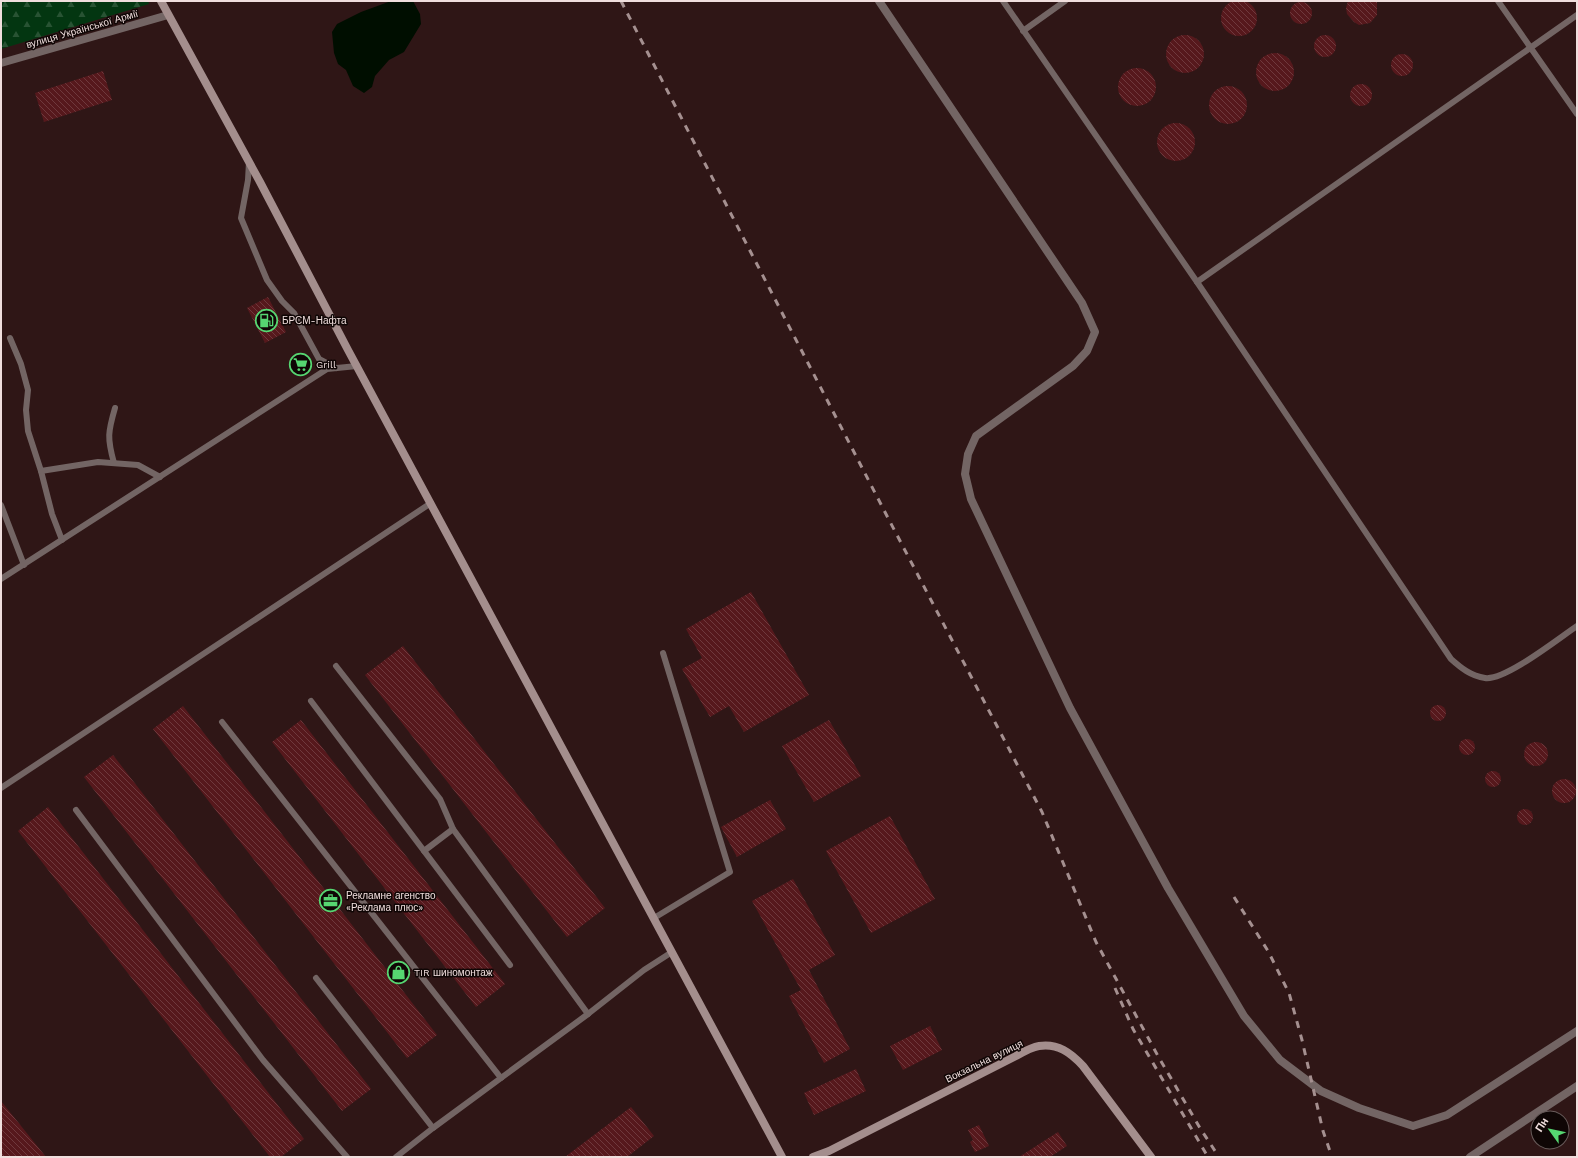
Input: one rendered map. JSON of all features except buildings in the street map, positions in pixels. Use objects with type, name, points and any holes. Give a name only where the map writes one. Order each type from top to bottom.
[{"type":"main road","points":[[161,1],[249,162],[782,1157]]},
{"type":"main road","name":"Вокзальна вулиця","points":[[813,1157],[829,1151],[1016,1056],[1039,1046],[1054,1046],[1071,1053],[1083,1066],[1151,1157]]},
{"type":"street","points":[[879,1],[1082,303],[1095,332],[1086,351],[1073,366],[976,436],[968,454],[965,474],[971,499],[1070,708],[1168,888],[1244,1016],[1280,1060],[1321,1091],[1359,1108],[1413,1126],[1447,1115],[1577,1031]]},
{"type":"street","name":"вулиця Української Армії","points":[[1,63],[168,14]]},
{"type":"street","points":[[1470,1157],[1577,1086]]},
{"type":"lane","points":[[1003,1],[1197,282],[1451,659],[1466,672],[1486,679],[1503,674],[1532,658],[1577,626]]},
{"type":"lane","points":[[1023,30],[1065,1]]},
{"type":"lane","points":[[1498,1],[1577,114]]},
{"type":"lane","points":[[1197,282],[1577,15]]},
{"type":"lane","points":[[249,162],[248,180],[241,218],[267,280],[282,301],[294,313],[320,358],[336,368]]},
{"type":"lane","points":[[10,338],[21,364],[28,390],[26,410],[28,431],[52,514],[62,540]]},
{"type":"lane","points":[[1,579],[327,369],[357,366]]},
{"type":"lane","points":[[114,463],[109,444],[109,428],[115,408]]},
{"type":"lane","points":[[41,472],[98,462],[138,465],[160,477]]},
{"type":"lane","points":[[1,788],[431,503]]},
{"type":"lane","points":[[1,505],[24,565]]},
{"type":"lane","points":[[654,918],[730,872],[663,653]]},
{"type":"lane","points":[[336,666],[440,799],[453,829],[588,1014]]},
{"type":"lane","points":[[311,701],[510,965]]},
{"type":"lane","points":[[222,722],[501,1078]]},
{"type":"lane","points":[[76,810],[264,1060],[346,1157]]},
{"type":"lane","points":[[424,851],[453,829]]},
{"type":"lane","points":[[396,1157],[588,1014],[644,970],[672,952]]},
{"type":"lane","points":[[316,978],[433,1128]]},
{"type":"green space","points":[[1,1],[148,1],[149,4],[1,49]]},
{"type":"shaded area","points":[[391,1],[413,1],[420,14],[421,24],[404,52],[389,60],[375,76],[372,87],[364,93],[353,86],[346,70],[338,64],[334,53],[332,32],[337,24],[361,12]]},
{"type":"railway","points":[[621,1],[1042,812],[1096,942],[1158,1056],[1200,1128],[1219,1157]]},
{"type":"railway","points":[[1234,897],[1268,951],[1289,993],[1302,1040],[1323,1131],[1332,1157]]},
{"type":"railway","points":[[1115,988],[1133,1029],[1208,1157]]},
{"type":"place","name":"БРСМ-Нафта","points":[[266,320]]},
{"type":"place","name":"Grill","points":[[301,364]]},
{"type":"place","name":"Рекламне агенство «Реклама плюс»","points":[[331,901]]},
{"type":"place","name":"TIR шиномонтаж","points":[[399,972]]}]
